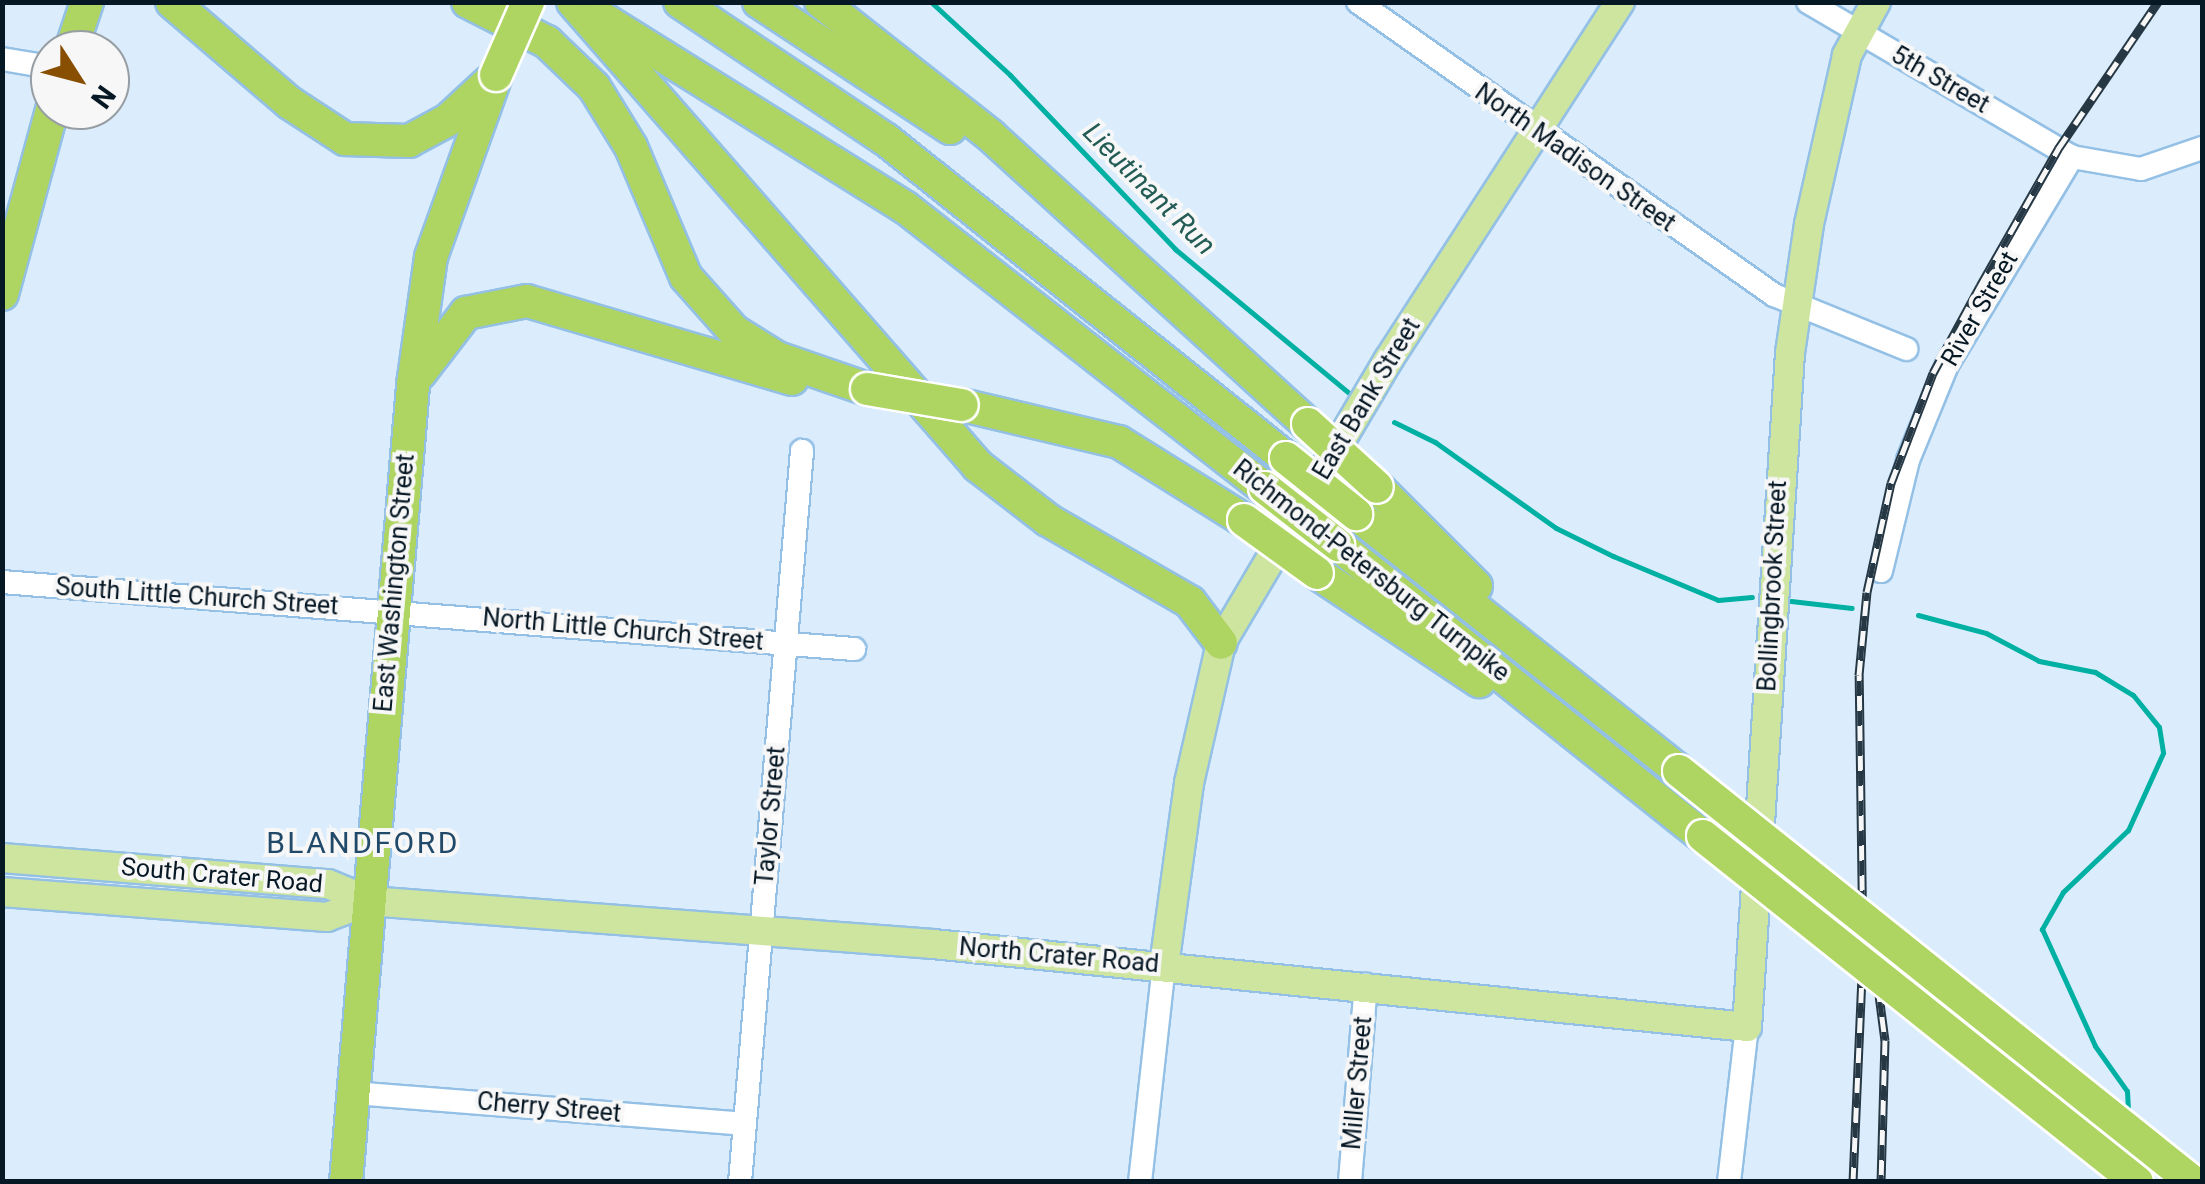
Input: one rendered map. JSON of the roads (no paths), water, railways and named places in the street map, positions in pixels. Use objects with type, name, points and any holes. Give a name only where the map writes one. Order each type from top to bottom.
[{"type":"highway","points":[[172,2],[326,130],[366,144],[424,135],[496,75]]},
{"type":"highway","points":[[468,2],[546,42],[594,87],[632,147],[686,278],[734,331],[778,358],[867,389]]},
{"type":"highway","name":"East Washington Street","points":[[346,1182],[412,386],[431,258],[496,75],[528,2]]},
{"type":"highway","points":[[575,2],[955,443],[1048,520],[1190,602],[1221,643]]},
{"type":"highway","name":"Richmond-Petersburg Turnpike","points":[[575,2],[684,64],[906,208],[1338,545],[2137,1182]]},
{"type":"highway","name":"Richmond-Petersburg Turnpike","points":[[680,2],[885,139],[2193,1182]]},
{"type":"highway","points":[[759,2],[943,122],[1130,263]]},
{"type":"highway","points":[[822,2],[990,136],[1308,424],[1589,699]]},
{"type":"highway","points":[[2,294],[47,130]]},
{"type":"highway","points":[[412,386],[442,337],[466,313],[527,301],[697,356],[800,381],[962,404],[1120,442],[1244,520],[1317,573],[1658,800]]},
{"type":"main road","name":"East Bank Street","points":[[1164,966],[1189,783],[1221,643],[1389,360],[1620,2]]},
{"type":"main road","name":"Bollingbrook Street","points":[[1747,1028],[1780,463],[1797,307],[1809,224],[1847,55],[1876,2]]},
{"type":"main road","name":"South Crater Road","points":[[2,858],[328,884],[369,901]]},
{"type":"main road","name":"South Crater Road","points":[[2,892],[326,917],[369,901]]},
{"type":"main road","name":"North Crater Road","points":[[369,901],[1164,966],[1747,1028]]},
{"type":"street","name":"North Madison Street","points":[[1358,2],[1537,134],[1797,307],[1906,349]]},
{"type":"street","name":"5th Street","points":[[1808,2],[2072,157]]},
{"type":"street","points":[[2,59],[30,64]]},
{"type":"street","points":[[2072,157],[2116,168],[2173,162],[2202,148]]},
{"type":"street","name":"River Street","points":[[1881,571],[1908,460],[1933,394],[2072,157]]},
{"type":"street","name":"Taylor Street","points":[[740,1182],[802,450]]},
{"type":"street","name":"South Little Church Street","points":[[2,582],[392,612]]},
{"type":"street","name":"North Little Church Street","points":[[392,612],[854,649]]},
{"type":"street","name":"East Bank Street","points":[[1140,1182],[1164,966]]},
{"type":"street","name":"Miller Street","points":[[1350,1182],[1366,985]]},
{"type":"street","name":"Bollingbrook Street","points":[[1730,1182],[1747,1028]]},
{"type":"street","name":"Cherry Street","points":[[353,1093],[745,1124]]},
{"type":"waterway","name":"Lieutinant Run","points":[[931,2],[1010,75],[1175,249],[1349,393]]},
{"type":"waterway","name":"Lieutinant Run","points":[[1394,422],[1435,442],[1556,528],[1613,556],[1718,600],[1752,597]]},
{"type":"waterway","name":"Lieutinant Run","points":[[1791,601],[1852,608]]},
{"type":"waterway","name":"Lieutinant Run","points":[[1918,615],[1986,633],[2039,661],[2095,672],[2133,695],[2159,727],[2163,753],[2128,830],[2063,892],[2042,929],[2095,1046],[2127,1091],[2128,1112]]},
{"type":"railway","points":[[1853,1182],[1863,950],[1859,675],[1867,592],[1891,483],[1933,373],[1980,286],[2058,149],[2158,2]]},
{"type":"railway","points":[[1874,957],[1885,1040],[1881,1182]]},
{"type":"district","name":"BLANDFORD","points":[[363,843]]}]
